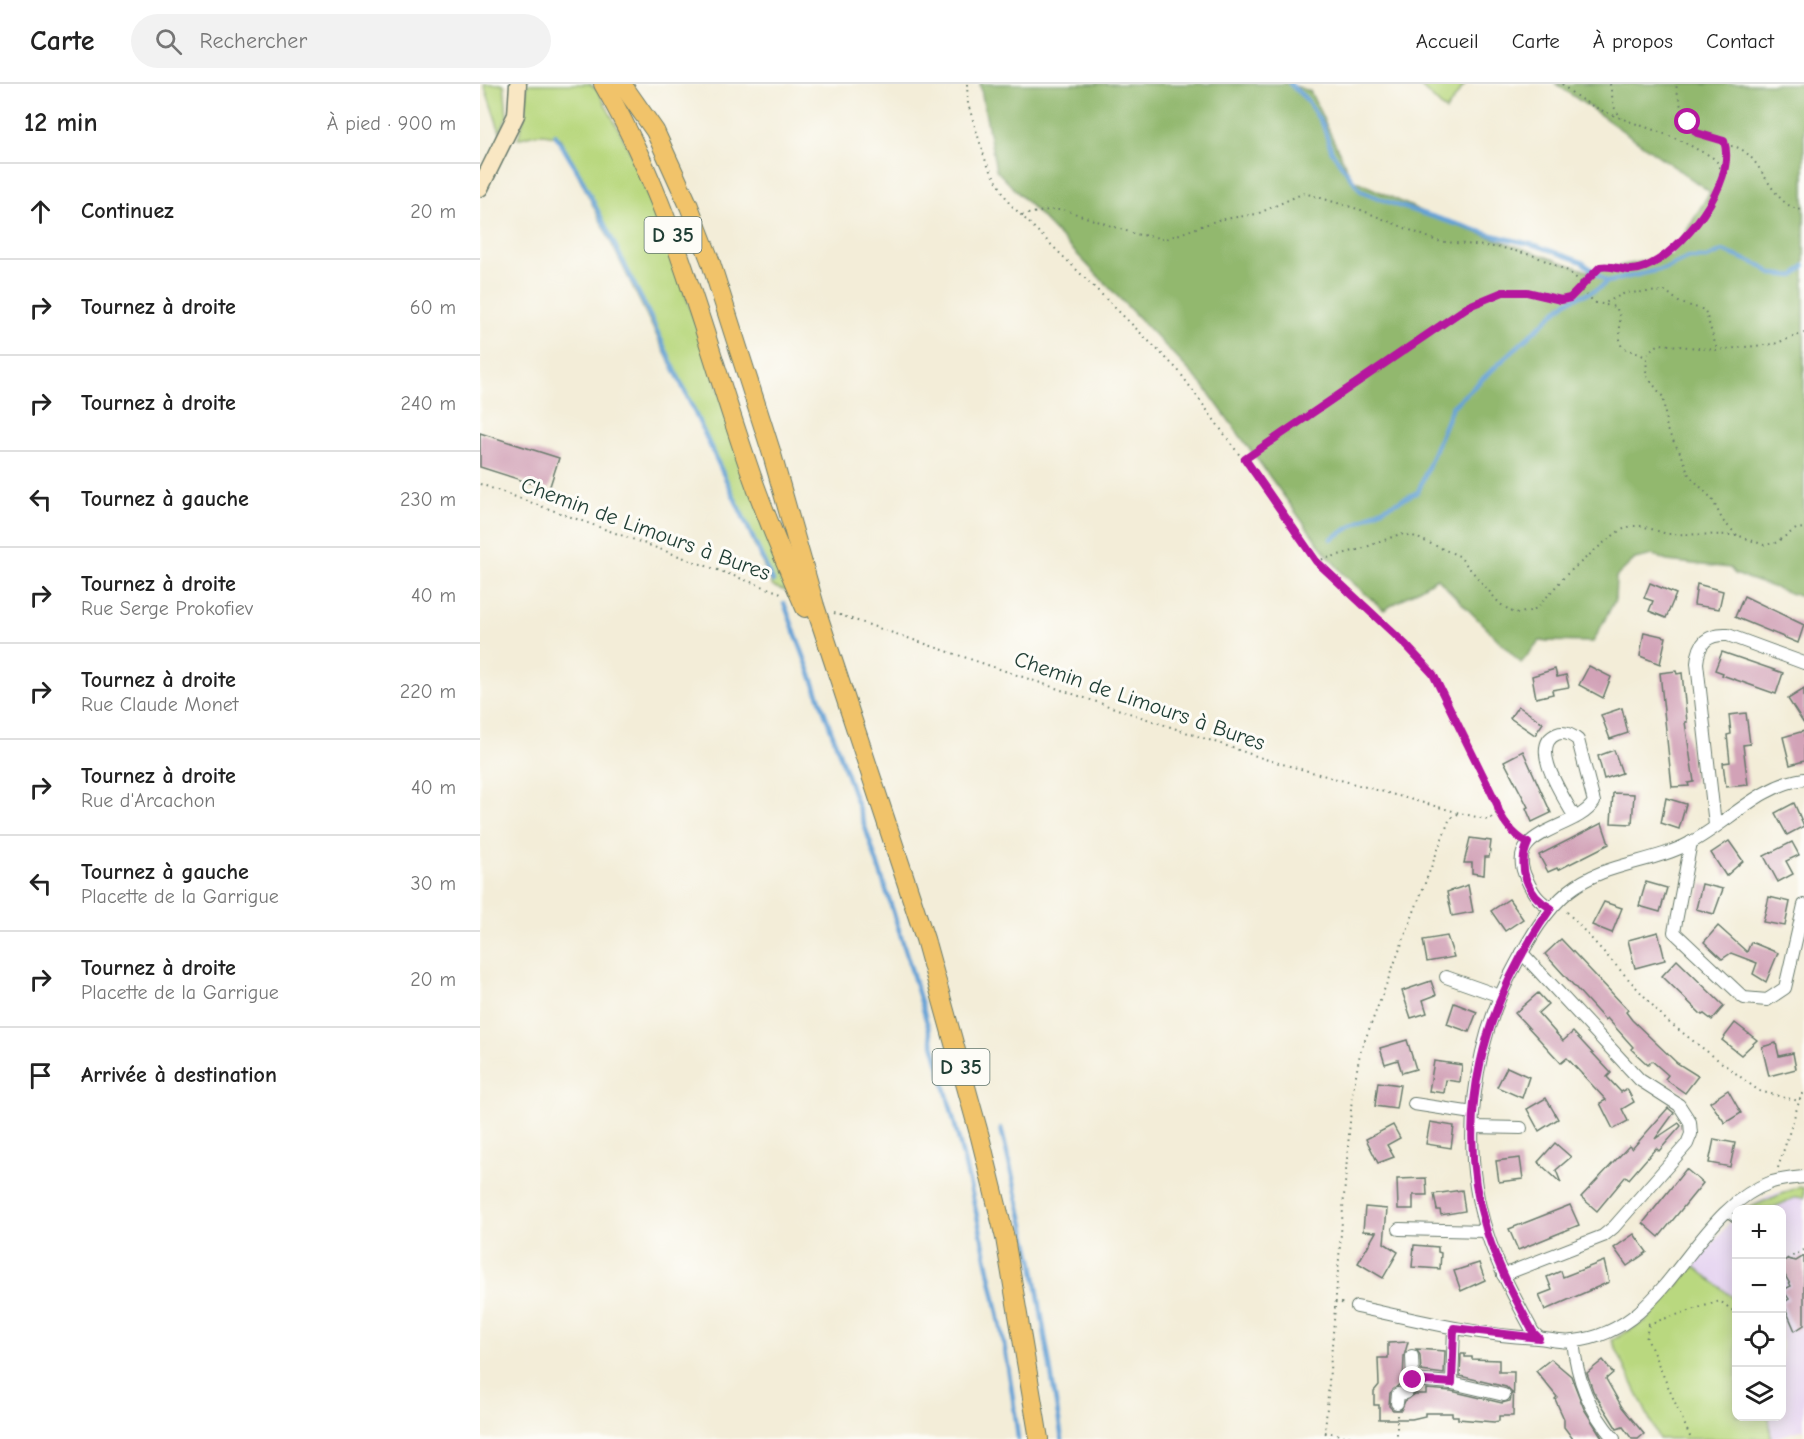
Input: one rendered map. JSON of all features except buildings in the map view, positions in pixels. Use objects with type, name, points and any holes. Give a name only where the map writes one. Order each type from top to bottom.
[{"type":"main road","name":"D 35","points":[[603,84],[656,189],[678,249],[748,468],[808,603],[847,704],[925,939],[980,1137],[1021,1324],[1039,1439]]},
{"type":"main road","name":"D 35","points":[[622,84],[655,131],[689,206],[710,260],[771,451],[808,603]]},
{"type":"street","points":[[480,188],[516,115],[518,84]]},
{"type":"street","points":[[1715,825],[1698,663],[1701,644],[1707,638],[1717,634],[1728,635],[1804,663]]},
{"type":"street","points":[[1551,908],[1541,903],[1524,874],[1523,853],[1528,843],[1588,812],[1594,802],[1578,740],[1563,733],[1554,735],[1547,742],[1545,760],[1575,818]]},
{"type":"street","points":[[1539,1338],[1533,1332],[1503,1275],[1486,1231],[1475,1168],[1473,1113],[1482,1052],[1500,996],[1522,953],[1551,908],[1569,891],[1598,873],[1691,842],[1781,785],[1804,779]]},
{"type":"street","points":[[1691,842],[1674,932],[1744,998],[1767,1000],[1785,988],[1804,905]]},
{"type":"street","points":[[1503,1275],[1603,1236],[1614,1227],[1687,1144],[1691,1134],[1690,1122],[1679,1105],[1640,1080],[1522,953]]},
{"type":"street","points":[[1446,977],[1500,996]]},
{"type":"street","points":[[1414,1104],[1473,1113]]},
{"type":"street","points":[[1473,1127],[1521,1128]]},
{"type":"street","points":[[1739,1205],[1743,1198],[1773,1182],[1804,1177]]},
{"type":"street","points":[[1357,1307],[1454,1328],[1573,1341],[1614,1330],[1639,1313],[1732,1217]]},
{"type":"street","points":[[1399,1229],[1486,1231]]},
{"type":"street","points":[[1452,1383],[1454,1328]]},
{"type":"street","points":[[1573,1341],[1575,1362],[1584,1394],[1596,1418],[1614,1439]]},
{"type":"street","points":[[1397,1403],[1398,1394],[1406,1393],[1413,1380],[1412,1356]]},
{"type":"street","points":[[1413,1380],[1452,1383],[1504,1395]]},
{"type":"path","points":[[967,84],[968,104],[986,162],[1009,203],[1178,370],[1245,459],[1316,561],[1406,645],[1433,674],[1497,804],[1498,812],[1528,843]]},
{"type":"path","points":[[1562,84],[1585,101],[1621,118],[1669,134],[1713,158],[1720,166],[1721,177]]},
{"type":"path","points":[[1610,84],[1614,107],[1621,118]]},
{"type":"path","points":[[1245,459],[1469,306],[1489,296],[1527,292],[1561,300],[1570,298],[1600,267],[1634,270],[1667,255],[1700,221],[1721,177],[1725,146],[1720,138],[1697,133],[1692,128],[1679,98],[1676,84]]},
{"type":"path","points":[[1725,146],[1735,146],[1748,155],[1786,206],[1804,210]]},
{"type":"path","points":[[1022,215],[1049,210],[1065,210],[1135,234],[1166,239],[1218,220],[1257,214],[1304,193],[1361,210],[1437,242],[1503,248],[1535,256],[1568,271],[1583,284]]},
{"type":"path","points":[[1580,289],[1596,303],[1618,310],[1618,335],[1622,347],[1647,357]]},
{"type":"path","points":[[1603,304],[1624,293],[1666,291],[1680,303],[1705,310],[1717,350]]},
{"type":"path","points":[[1737,535],[1723,520],[1712,499],[1689,475],[1682,456],[1669,438],[1665,422],[1666,404],[1664,397],[1646,375],[1647,357],[1650,350],[1660,344],[1717,350],[1774,344],[1804,333]]},
{"type":"path","name":"Chemin de Limours à Bures","points":[[480,484],[808,603],[1269,760],[1485,820],[1493,819],[1498,812]]},
{"type":"path","points":[[1316,561],[1361,549],[1400,534],[1413,536],[1459,556],[1500,604],[1514,613],[1537,608],[1566,575],[1625,528],[1642,526],[1667,534],[1737,535],[1764,545],[1775,543],[1796,529],[1804,528]]},
{"type":"path","points":[[1329,1439],[1325,1432],[1352,1097],[1360,1053],[1450,818],[1460,813]]},
{"type":"path","points":[[1551,908],[1566,911],[1667,1021],[1759,1092],[1799,1101]]},
{"type":"path","points":[[1773,1182],[1804,1092]]},
{"type":"path","points":[[1787,1258],[1804,1250]]},
{"type":"path","points":[[1649,1325],[1720,1301],[1732,1309]]},
{"type":"path","points":[[1639,1313],[1649,1325]]},
{"type":"path","points":[[1649,1325],[1646,1336],[1690,1439]]},
{"type":"path","points":[[1397,1403],[1397,1439]]},
{"type":"path","points":[[1325,1432],[1363,1439]]},
{"type":"shaded area","points":[[1798,1187],[1804,1188],[1804,1429],[1771,1439],[1769,1421],[1786,1421],[1786,1205],[1753,1205],[1769,1195]]},
{"type":"shaded area","points":[[1732,1220],[1732,1297],[1694,1266]]},
{"type":"green space","points":[[484,84],[504,84],[507,116],[500,132]]},
{"type":"green space","points":[[527,84],[590,84],[598,91],[627,145],[660,221],[789,592],[773,587],[709,443],[560,138],[539,134],[518,139],[526,110]]},
{"type":"green space","points":[[980,84],[1289,84],[1310,91],[1352,179],[1436,218],[1590,272],[1672,255],[1710,192],[1556,84],[1804,84],[1804,598],[1735,574],[1730,568],[1667,561],[1653,555],[1635,559],[1616,577],[1615,600],[1593,642],[1540,641],[1521,663],[1437,578],[1384,610],[1343,574],[1321,547],[1203,385],[996,170]]},
{"type":"green space","points":[[1418,84],[1465,84],[1446,111]]},
{"type":"green space","points":[[1798,1187],[1804,1188],[1804,1198],[1796,1197],[1779,1205],[1755,1205]]},
{"type":"green space","points":[[1694,1266],[1732,1297],[1732,1421],[1769,1421],[1771,1439],[1659,1439],[1612,1340],[1646,1321]]},
{"type":"waterway","points":[[1290,84],[1306,99],[1323,125],[1332,152],[1361,191],[1396,205],[1488,234],[1538,246],[1582,262],[1607,282],[1667,268],[1688,258],[1707,258],[1723,251],[1762,266],[1772,274],[1794,276],[1804,266]]},
{"type":"waterway","points":[[555,134],[580,175],[650,316],[773,581]]},
{"type":"waterway","points":[[1331,539],[1376,512],[1418,492],[1452,407],[1565,303],[1607,282]]},
{"type":"waterway","points":[[784,603],[865,827],[936,1054],[975,1207],[994,1294],[1018,1439]]},
{"type":"waterway","points":[[1001,1128],[1033,1263],[1062,1439]]},
{"type":"route","points":[[1413,1380],[1452,1383],[1454,1328],[1539,1338],[1533,1332],[1503,1275],[1486,1231],[1474,1159],[1473,1113],[1482,1052],[1500,996],[1537,927],[1551,908],[1541,903],[1534,894],[1524,874],[1522,864],[1523,853],[1528,843],[1498,812],[1497,804],[1443,690],[1433,674],[1406,645],[1316,561],[1245,459],[1469,306],[1489,296],[1503,292],[1527,292],[1561,300],[1570,298],[1580,289],[1594,269],[1610,266],[1623,271],[1634,270],[1656,262],[1667,255],[1700,221],[1724,169],[1726,155],[1724,141],[1697,133],[1688,122]]}]
